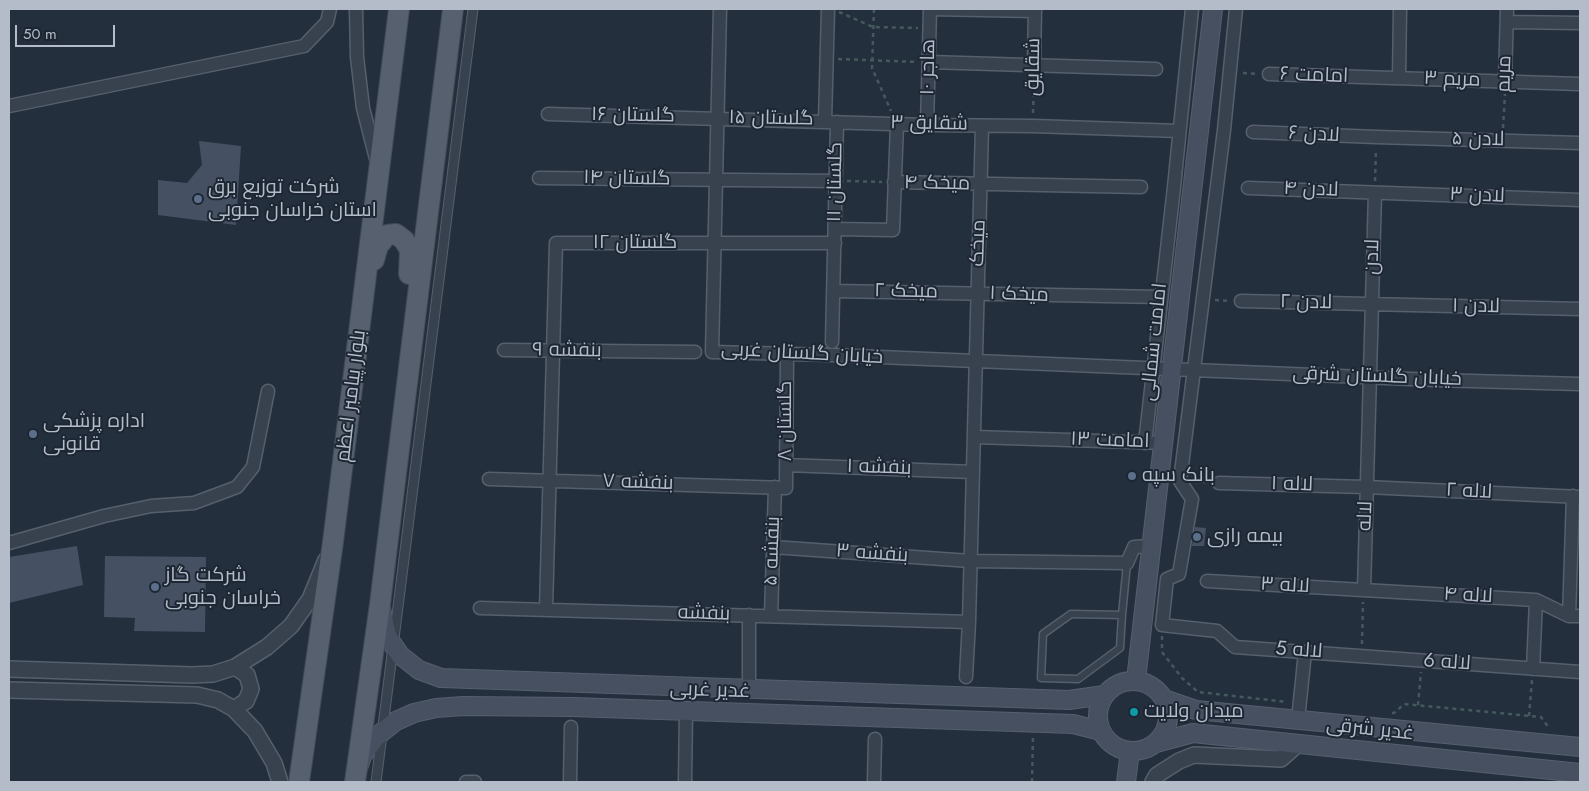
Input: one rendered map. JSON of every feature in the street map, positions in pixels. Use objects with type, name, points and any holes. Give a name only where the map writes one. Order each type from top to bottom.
[{"type":"main road","name":"بلوار پیامبر اعظم","points":[[299,782],[333,542],[400,9]]},
{"type":"main road","points":[[355,782],[380,604],[453,9]]},
{"type":"main road","name":"امامت شمالی","points":[[1136,680],[1213,9]]},
{"type":"main road","points":[[364,296],[378,246],[387,235],[396,234],[404,240],[410,250],[407,376]]},
{"type":"main road","name":"غدیر غربی","points":[[380,604],[387,636],[400,655],[419,670],[441,678],[1069,700],[1104,695]]},
{"type":"main road","points":[[462,680],[455,684],[452,693],[455,702],[463,706]]},
{"type":"main road","points":[[1127,680],[1136,680],[1154,686],[1161,693],[1168,710],[1169,719],[1167,728],[1156,743],[1148,748],[1130,751],[1112,745],[1106,738],[1098,722],[1098,712],[1104,695],[1110,688],[1127,680]]},
{"type":"main road","name":"غدیر شرقی","points":[[1164,699],[1196,710],[1299,712],[1580,747]]},
{"type":"main road","name":"غدیر غربی","points":[[355,782],[362,756],[382,733],[396,721],[414,713],[436,708],[463,706],[572,707],[1073,724],[1101,731]]},
{"type":"main road","name":"غدیر شرقی","points":[[1156,743],[1193,734],[1580,773]]},
{"type":"main road","points":[[1126,782],[1130,751]]},
{"type":"street","points":[[9,106],[304,46],[326,22],[330,9]]},
{"type":"street","points":[[356,9],[357,57],[363,108],[380,172]]},
{"type":"street","points":[[376,782],[473,9]]},
{"type":"street","name":"خیابان گلستان غربی","points":[[720,9],[712,352],[1173,369]]},
{"type":"street","name":"گلستان ۱۱","points":[[830,9],[827,59],[836,181],[832,342]]},
{"type":"street","points":[[930,9],[1035,10]]},
{"type":"street","name":"هاجر ۱۰","points":[[927,125],[930,9]]},
{"type":"street","points":[[1144,443],[1154,368],[1192,9]]},
{"type":"street","points":[[1162,625],[1167,580],[1179,574],[1192,499],[1180,481],[1230,73],[1236,9]]},
{"type":"street","points":[[1399,78],[1400,9]]},
{"type":"street","name":"مریم","points":[[1505,81],[1507,9]]},
{"type":"street","name":"شقایق","points":[[1034,64],[1035,10]]},
{"type":"street","points":[[1507,22],[1580,23]]},
{"type":"street","points":[[930,62],[1156,69]]},
{"type":"street","name":"امامت ۶","points":[[1269,74],[1399,78]]},
{"type":"street","name":"مریم ۳","points":[[1399,78],[1580,84]]},
{"type":"street","name":"گلستان ۱۶","points":[[548,114],[717,118]]},
{"type":"street","name":"گلستان ۱۵","points":[[717,118],[831,121]]},
{"type":"street","name":"شقایق ۳","points":[[831,121],[1179,132]]},
{"type":"street","points":[[835,229],[893,230],[897,124]]},
{"type":"street","name":"میخک","points":[[976,361],[982,126]]},
{"type":"street","name":"لادن ۶","points":[[1253,132],[1376,138]]},
{"type":"street","name":"لادن ۵","points":[[1376,138],[1580,143]]},
{"type":"street","name":"گلستان ۱۴","points":[[539,178],[836,181]]},
{"type":"street","name":"میخک ۴","points":[[894,182],[1141,187]]},
{"type":"street","name":"لادن ۴","points":[[1248,188],[1374,193]]},
{"type":"street","name":"لادن ۳","points":[[1374,193],[1580,200]]},
{"type":"street","name":"لادن","points":[[1369,377],[1374,193]]},
{"type":"street","name":"گلستان ۱۲","points":[[553,351],[556,243],[715,243]]},
{"type":"street","name":"گلستان ۱۱","points":[[715,243],[835,243]]},
{"type":"street","name":"میخک ۲","points":[[834,291],[978,294]]},
{"type":"street","name":"میخک ۱","points":[[978,294],[1161,297]]},
{"type":"street","name":"لادن ۲","points":[[1241,301],[1371,304]]},
{"type":"street","name":"لادن ۱","points":[[1371,304],[1580,309]]},
{"type":"street","name":"بنفشه ۹","points":[[504,350],[695,352]]},
{"type":"street","points":[[546,609],[553,351]]},
{"type":"street","name":"گلستان ۸","points":[[781,487],[786,464],[787,354]]},
{"type":"street","points":[[966,677],[976,361]]},
{"type":"street","name":"خیابان گلستان شرقی","points":[[1173,369],[1580,384]]},
{"type":"street","name":"لاله","points":[[1364,590],[1369,377]]},
{"type":"street","points":[[9,543],[104,516],[151,506],[194,503],[237,487],[254,466],[268,391]]},
{"type":"street","name":"امامت ۱۳","points":[[974,438],[1164,443]]},
{"type":"street","name":"بنفشه ۱","points":[[786,464],[973,472]]},
{"type":"street","name":"بنفشه ۷","points":[[489,479],[781,487]]},
{"type":"street","points":[[1160,480],[1180,481]]},
{"type":"street","name":"لاله ۱","points":[[1219,483],[1366,487]]},
{"type":"street","name":"بنفشه ۵","points":[[770,616],[773,547],[781,487]]},
{"type":"street","name":"لاله ۲","points":[[1366,487],[1576,497]]},
{"type":"street","points":[[1575,616],[1576,497]]},
{"type":"street","points":[[9,669],[192,675],[213,674],[235,667],[268,647],[291,626],[310,598],[333,542]]},
{"type":"street","points":[[1127,563],[1134,547],[1151,546]]},
{"type":"street","name":"بنفشه ۳","points":[[773,547],[970,561],[1127,563]]},
{"type":"street","name":"لاله ۳","points":[[1207,582],[1364,590]]},
{"type":"street","name":"لاله ۴","points":[[1364,590],[1536,600],[1575,616]]},
{"type":"street","points":[[1533,669],[1536,600]]},
{"type":"street","name":"بنفشه","points":[[480,608],[969,622]]},
{"type":"street","points":[[749,615],[749,689]]},
{"type":"street","name":"لاله 5","points":[[1162,625],[1216,631],[1235,647],[1362,656]]},
{"type":"street","points":[[1299,712],[1305,652]]},
{"type":"street","name":"لاله 6","points":[[1362,656],[1580,672]]},
{"type":"street","points":[[234,709],[246,701],[251,688],[246,675],[235,667]]},
{"type":"street","points":[[9,690],[197,695],[218,700],[234,709],[255,731],[274,762],[280,782]]},
{"type":"street","points":[[684,782],[686,712]]},
{"type":"street","points":[[570,782],[571,727]]},
{"type":"street","points":[[874,782],[875,739]]},
{"type":"street","points":[[1153,782],[1157,775],[1194,754],[1281,759],[1299,744]]},
{"type":"street","points":[[466,782],[475,782]]},
{"type":"lane","points":[[1122,614],[1071,614],[1043,634],[1041,678],[1078,679],[1120,648],[1127,563]]},
{"type":"path","points":[[830,9],[873,27],[930,28]]},
{"type":"path","points":[[874,9],[872,68],[897,124]]},
{"type":"path","points":[[827,59],[872,62],[930,62]]},
{"type":"path","name":"شقایق","points":[[1033,126],[1034,64]]},
{"type":"path","name":"امامت ۶","points":[[1230,73],[1269,74]]},
{"type":"path","name":"مریم","points":[[1503,140],[1505,81]]},
{"type":"path","points":[[1374,193],[1376,138]]},
{"type":"path","points":[[836,181],[894,182]]},
{"type":"path","points":[[1202,300],[1241,301]]},
{"type":"path","points":[[1180,481],[1219,483]]},
{"type":"path","points":[[1362,656],[1364,590]]},
{"type":"path","points":[[1162,625],[1162,652],[1182,678],[1198,692],[1299,712]]},
{"type":"path","points":[[1418,705],[1422,661]]},
{"type":"path","points":[[1529,716],[1533,669]]},
{"type":"path","points":[[1384,712],[1394,713],[1404,704],[1541,717],[1548,728],[1556,729]]},
{"type":"path","points":[[1032,782],[1034,723]]},
{"type":"building","name":"شرکت توزیع برق استان خراسان جنوبی","points":[[199,141],[241,146],[236,225],[158,215],[158,180],[187,183],[202,165]]},
{"type":"building","name":"بیمه رازی","points":[[1195,527],[1206,528],[1204,546],[1192,546]]},
{"type":"building","points":[[77,546],[83,585],[9,603],[9,557]]},
{"type":"building","name":"شرکت گاز خراسان جنوبی","points":[[105,556],[206,557],[205,632],[134,631],[135,618],[104,617]]},
{"type":"place","name":"شرکت توزیع برق استان خراسان جنوبی","points":[[198,199]]},
{"type":"place","name":"اداره پزشکی قانونی","points":[[33,434]]},
{"type":"place","name":"بانک سپه","points":[[1132,476]]},
{"type":"place","name":"بیمه رازی","points":[[1197,537]]},
{"type":"place","name":"شرکت گاز خراسان جنوبی","points":[[155,587]]},
{"type":"place","name":"میدان ولایت","points":[[1134,712]]}]
